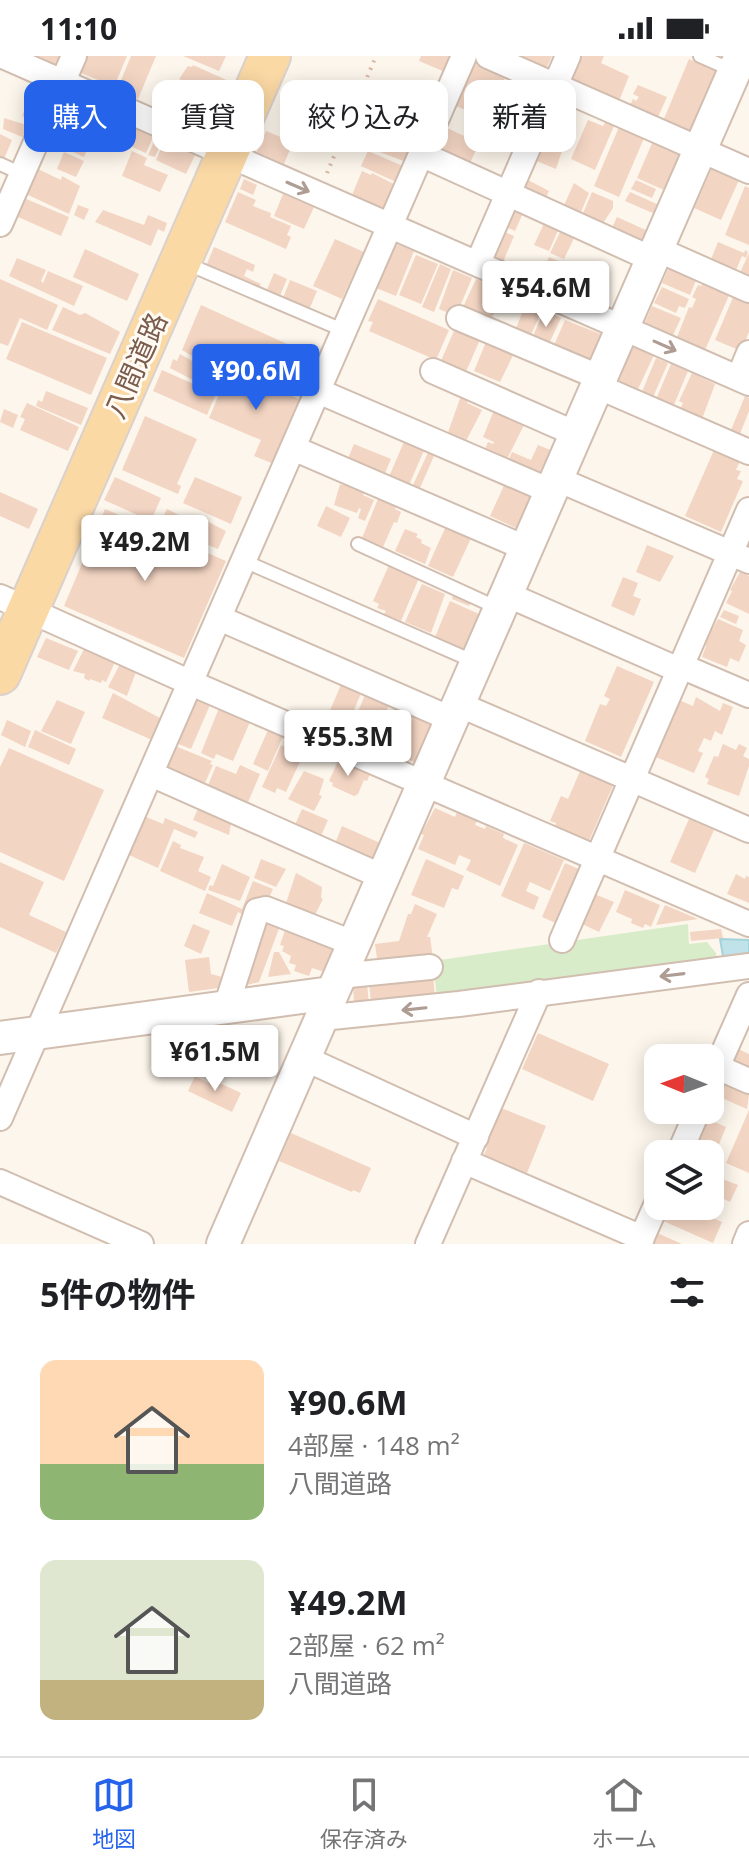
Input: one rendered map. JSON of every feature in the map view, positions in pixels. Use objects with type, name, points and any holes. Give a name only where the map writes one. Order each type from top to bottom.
[{"type":"main road","name":"八間道路","points":[[0,674],[14,603],[227,155],[270,56]]},
{"type":"street","points":[[3,56],[58,80]]},
{"type":"street","points":[[64,80],[74,56]]},
{"type":"street","points":[[0,1118],[23,1045],[151,774],[464,56]]},
{"type":"street","points":[[488,56],[542,80]]},
{"type":"street","points":[[558,80],[568,56]]},
{"type":"street","points":[[223,1244],[424,783],[450,710],[503,602],[549,483],[599,382],[701,150],[741,69]]},
{"type":"street","points":[[576,95],[749,171]]},
{"type":"street","points":[[136,114],[623,328],[747,369]]},
{"type":"street","points":[[0,224],[11,169],[24,147]]},
{"type":"street","points":[[481,256],[526,152]]},
{"type":"street","points":[[421,154],[507,195],[749,290]]},
{"type":"street","points":[[459,318],[749,452]]},
{"type":"street","points":[[433,371],[567,430]]},
{"type":"street","points":[[318,391],[740,557]]},
{"type":"street","points":[[293,448],[516,544]]},
{"type":"street","points":[[562,940],[680,668],[740,557],[749,510]]},
{"type":"street","points":[[503,602],[749,695]]},
{"type":"street","points":[[14,603],[191,683],[749,924]]},
{"type":"street","points":[[219,618],[631,779],[749,830]]},
{"type":"street","points":[[151,774],[374,873]]},
{"type":"street","points":[[226,1007],[257,911],[266,909],[345,940]]},
{"type":"street","points":[[23,1045],[226,1007],[329,999],[459,1004],[749,966]]},
{"type":"street","points":[[0,1038],[23,1045],[329,999],[430,967]]},
{"type":"street","points":[[438,1241],[464,1161],[539,992]]},
{"type":"street","points":[[724,1052],[749,995]]},
{"type":"street","points":[[304,1058],[476,1137]]},
{"type":"street","points":[[724,1077],[749,1081]]},
{"type":"street","points":[[464,1161],[640,1241],[649,1220]]},
{"type":"street","points":[[0,1182],[141,1244]]},
{"type":"street","points":[[745,1244],[749,1234]]},
{"type":"lane","points":[[700,56],[741,69]]},
{"type":"lane","points":[[197,268],[345,331]]},
{"type":"lane","points":[[358,544],[503,602]]},
{"type":"lane","points":[[244,561],[466,658]]},
{"type":"path","points":[[321,186],[376,56]]},
{"type":"green space","points":[[688,924],[689,944],[707,942],[716,953],[717,962],[437,998],[433,961]]},
{"type":"water","points":[[720,939],[749,940],[749,957],[723,956]]},
{"type":"building","points":[[36,56],[64,56],[59,66]]},
{"type":"building","points":[[86,56],[127,56],[117,80],[98,80],[79,72]]},
{"type":"building","points":[[131,56],[156,56],[138,99],[136,80],[121,80]]},
{"type":"building","points":[[183,56],[226,56],[219,71]]},
{"type":"building","points":[[421,56],[452,56],[445,72],[419,61]]},
{"type":"building","points":[[516,56],[552,56],[546,69]]},
{"type":"building","points":[[577,56],[604,56],[601,63],[629,76],[619,101],[576,83],[576,80],[567,79]]},
{"type":"building","points":[[689,59],[717,71],[691,133],[663,121]]},
{"type":"building","points":[[471,62],[506,77],[504,80],[464,80],[464,109],[453,105]]},
{"type":"building","points":[[188,66],[227,80],[179,79]]},
{"type":"building","points":[[638,85],[667,97],[658,117],[630,105],[633,99],[636,101],[639,97],[633,94]]},
{"type":"building","points":[[4,118],[24,124],[24,138],[3,129]]},
{"type":"building","points":[[588,120],[603,126],[605,122],[614,126],[595,170],[571,159]]},
{"type":"building","points":[[619,127],[644,138],[619,197],[594,186]]},
{"type":"building","points":[[136,128],[152,136],[146,153],[136,149]]},
{"type":"building","points":[[448,128],[464,136],[464,152],[475,152],[468,168],[436,153],[448,152]]},
{"type":"building","points":[[266,131],[280,137],[280,152],[289,152],[284,164],[257,152],[264,152]]},
{"type":"building","points":[[0,134],[12,140],[4,159],[0,158]]},
{"type":"building","points":[[653,141],[681,153],[664,190],[637,178]]},
{"type":"building","points":[[64,152],[84,161],[76,177],[57,169]]},
{"type":"building","points":[[132,152],[147,158],[144,165],[168,175],[160,192],[122,176]]},
{"type":"building","points":[[160,152],[188,152],[195,155],[186,174],[156,160]]},
{"type":"building","points":[[370,152],[403,166],[396,182],[361,166]]},
{"type":"building","points":[[380,152],[411,152],[406,162]]},
{"type":"building","points":[[537,152],[562,152],[556,169],[534,160]]},
{"type":"building","points":[[712,168],[739,180],[721,220],[694,208]]},
{"type":"building","points":[[38,169],[61,180],[62,176],[80,186],[69,214],[26,194]]},
{"type":"building","points":[[362,171],[396,185],[385,209],[352,195]]},
{"type":"building","points":[[244,179],[257,185],[253,195],[240,189]]},
{"type":"building","points":[[520,179],[549,191],[545,200],[514,192]]},
{"type":"building","points":[[636,180],[656,189],[652,198],[631,189]]},
{"type":"building","points":[[574,183],[589,193],[578,219],[561,212]]},
{"type":"building","points":[[745,186],[749,188],[749,245],[725,235]]},
{"type":"building","points":[[238,192],[256,200],[253,206],[271,213],[270,217],[291,226],[286,249],[225,222]]},
{"type":"building","points":[[592,192],[613,201],[613,208],[600,228],[580,220]]},
{"type":"building","points":[[630,192],[659,205],[655,214],[625,201]]},
{"type":"building","points":[[283,194],[314,207],[304,229],[274,216]]},
{"type":"building","points":[[24,198],[69,217],[61,236],[16,216]]},
{"type":"building","points":[[78,205],[89,209],[84,220],[74,215]]},
{"type":"building","points":[[510,205],[524,211],[515,231],[502,225]]},
{"type":"building","points":[[103,210],[144,225],[148,215],[167,223],[164,232],[158,229],[151,246],[95,222]]},
{"type":"building","points":[[617,217],[648,231],[641,248],[610,232]]},
{"type":"building","points":[[546,219],[560,226],[549,251],[534,245]]},
{"type":"building","points":[[562,228],[576,234],[564,259],[550,253]]},
{"type":"building","points":[[500,230],[514,236],[503,262],[489,255]]},
{"type":"building","points":[[335,239],[364,252],[342,299],[313,286]]},
{"type":"building","points":[[718,242],[748,252],[746,258],[742,256],[734,275],[709,264]]},
{"type":"building","points":[[394,243],[414,251],[396,296],[376,288]]},
{"type":"building","points":[[214,247],[255,265],[253,272],[247,269],[244,276],[261,284],[258,289],[206,266]]},
{"type":"building","points":[[85,249],[139,274],[127,301],[73,277]]},
{"type":"building","points":[[749,253],[749,281],[738,277]]},
{"type":"building","points":[[416,255],[438,264],[421,304],[399,295]]},
{"type":"building","points":[[549,257],[563,263],[555,283],[540,277]]},
{"type":"building","points":[[17,258],[46,270],[43,283],[48,271],[83,286],[74,306],[9,276]]},
{"type":"building","points":[[440,264],[451,269],[434,312],[422,307]]},
{"type":"building","points":[[670,265],[697,278],[690,295],[662,283]]},
{"type":"building","points":[[453,270],[472,278],[456,316],[439,309]]},
{"type":"building","points":[[274,273],[287,279],[279,298],[266,292]]},
{"type":"building","points":[[0,279],[58,305],[47,330],[20,318],[8,346],[0,343]]},
{"type":"building","points":[[476,279],[504,292],[491,320],[463,307]]},
{"type":"building","points":[[705,279],[731,291],[705,350],[677,337],[689,307],[692,308],[696,299],[692,297]]},
{"type":"building","points":[[290,280],[317,291],[309,310],[283,298]]},
{"type":"building","points":[[662,287],[689,299],[685,308],[679,306],[676,313],[654,303]]},
{"type":"building","points":[[734,295],[747,299],[749,303],[749,332],[741,351],[715,340]]},
{"type":"building","points":[[378,299],[449,330],[436,360],[369,331],[373,322],[368,321]]},
{"type":"building","points":[[527,301],[543,308],[529,339],[514,333]]},
{"type":"building","points":[[201,305],[296,348],[280,385],[230,363],[223,379],[216,376],[224,359],[213,354],[208,365],[182,350]]},
{"type":"building","points":[[652,306],[681,318],[673,335],[645,322]]},
{"type":"building","points":[[63,307],[80,315],[85,313],[120,332],[110,354],[52,330]]},
{"type":"building","points":[[544,310],[561,318],[547,348],[531,341]]},
{"type":"building","points":[[565,320],[603,335],[588,367],[551,352]]},
{"type":"building","points":[[22,322],[107,358],[91,395],[6,359]]},
{"type":"building","points":[[457,324],[482,335],[465,374],[440,363]]},
{"type":"building","points":[[488,337],[516,349],[500,382],[474,371]]},
{"type":"building","points":[[632,345],[654,355],[638,389],[616,383]]},
{"type":"building","points":[[180,354],[201,366],[195,381],[170,368],[173,359],[177,361]]},
{"type":"building","points":[[656,358],[668,363],[653,397],[646,396],[641,394]]},
{"type":"building","points":[[671,364],[688,371],[673,407],[657,397]]},
{"type":"building","points":[[230,369],[301,400],[274,464],[254,456],[261,440],[209,418]]},
{"type":"building","points":[[162,370],[216,394],[207,415],[153,391]]},
{"type":"building","points":[[692,373],[715,384],[702,419],[680,409],[683,403],[679,401]]},
{"type":"building","points":[[46,391],[88,408],[81,425],[36,406],[38,400],[42,402]]},
{"type":"building","points":[[462,393],[469,397],[467,403],[482,410],[464,445],[446,438]]},
{"type":"building","points":[[745,396],[749,398],[749,411],[740,434],[731,430]]},
{"type":"building","points":[[27,403],[79,427],[68,451],[20,430],[25,419],[20,417]]},
{"type":"building","points":[[495,408],[526,421],[505,463],[483,454],[488,442],[494,442],[483,437]]},
{"type":"building","points":[[4,409],[18,415],[13,428],[0,422]]},
{"type":"building","points":[[145,416],[197,439],[177,484],[181,486],[178,494],[122,470]]},
{"type":"building","points":[[406,437],[426,446],[409,485],[388,479]]},
{"type":"building","points":[[354,444],[391,459],[383,478],[346,463]]},
{"type":"building","points":[[538,445],[553,451],[540,480],[506,465],[512,452],[531,460]]},
{"type":"building","points":[[431,446],[437,449],[420,488],[413,485]]},
{"type":"building","points":[[714,450],[740,461],[736,470],[741,471],[737,479],[743,481],[721,532],[685,516]]},
{"type":"building","points":[[115,477],[161,498],[151,521],[104,500]]},
{"type":"building","points":[[195,477],[242,497],[231,524],[183,503]]},
{"type":"building","points":[[345,479],[366,489],[363,495],[374,500],[365,521],[358,518],[361,509],[357,513],[334,505],[340,484],[343,485]]},
{"type":"building","points":[[507,479],[535,492],[518,529],[490,516]]},
{"type":"building","points":[[0,492],[38,509],[29,529],[0,516]]},
{"type":"building","points":[[380,494],[398,501],[395,509],[401,512],[383,547],[362,538]]},
{"type":"building","points":[[326,506],[350,518],[341,537],[317,526]]},
{"type":"building","points":[[105,509],[226,561],[184,658],[64,606]]},
{"type":"building","points":[[167,509],[191,521],[188,527],[184,525],[183,534],[160,524]]},
{"type":"building","points":[[195,515],[226,531],[218,549],[186,536]]},
{"type":"building","points":[[446,526],[473,534],[453,577],[428,566]]},
{"type":"building","points":[[405,529],[418,534],[416,537],[422,540],[421,543],[431,548],[425,564],[395,551]]},
{"type":"building","points":[[647,545],[674,556],[660,582],[636,572]]},
{"type":"building","points":[[389,565],[419,578],[401,621],[384,614],[386,611],[377,608],[379,604],[373,601]]},
{"type":"building","points":[[740,572],[749,576],[749,614],[726,603]]},
{"type":"building","points":[[623,577],[638,583],[633,596],[641,599],[634,616],[611,606]]},
{"type":"building","points":[[422,584],[445,594],[431,633],[405,622]]},
{"type":"building","points":[[453,595],[471,602],[469,606],[452,599]]},
{"type":"building","points":[[450,601],[479,614],[463,650],[435,637]]},
{"type":"building","points":[[724,610],[739,616],[736,624],[720,617]]},
{"type":"building","points":[[718,619],[743,630],[739,641],[746,645],[739,662],[730,658],[727,667],[702,657],[704,644]]},
{"type":"building","points":[[46,638],[78,651],[69,670],[37,657]]},
{"type":"building","points":[[84,649],[115,662],[106,682],[89,681],[84,678],[85,674],[73,671]]},
{"type":"building","points":[[120,664],[136,672],[127,696],[108,687]]},
{"type":"building","points":[[617,666],[654,682],[621,757],[585,741],[600,704],[606,706],[610,699],[604,696]]},
{"type":"building","points":[[342,682],[362,691],[344,734],[324,725]]},
{"type":"building","points":[[113,693],[162,719],[152,740],[102,718]]},
{"type":"building","points":[[365,695],[389,705],[372,745],[348,735]]},
{"type":"building","points":[[696,697],[720,711],[723,703],[733,707],[722,735],[715,731],[711,741],[704,738],[698,751],[703,753],[694,773],[651,755],[674,698],[693,706]]},
{"type":"building","points":[[196,699],[210,705],[191,749],[176,743]]},
{"type":"building","points":[[57,700],[85,712],[71,744],[41,731]]},
{"type":"building","points":[[395,703],[435,721],[416,763],[380,746],[396,711],[393,709]]},
{"type":"building","points":[[219,708],[250,722],[233,761],[216,754],[214,759],[201,753]]},
{"type":"building","points":[[7,720],[31,731],[25,747],[1,735]]},
{"type":"building","points":[[35,730],[76,749],[69,765],[28,747]]},
{"type":"building","points":[[268,730],[283,736],[268,771],[253,764]]},
{"type":"building","points":[[723,744],[736,750],[739,744],[747,748],[743,756],[749,759],[749,766],[739,796],[707,784],[709,779],[705,777]]},
{"type":"building","points":[[281,745],[303,755],[286,792],[277,788],[275,793],[262,787]]},
{"type":"building","points":[[175,746],[212,761],[210,764],[213,765],[201,786],[165,771]]},
{"type":"building","points":[[9,748],[104,790],[64,881],[0,852],[0,767]]},
{"type":"building","points":[[339,759],[370,774],[354,796],[332,786],[333,783],[329,781]]},
{"type":"building","points":[[240,765],[260,774],[246,807],[206,790],[216,766],[236,774]]},
{"type":"building","points":[[581,769],[614,783],[589,841],[550,821],[561,796],[568,799]]},
{"type":"building","points":[[304,771],[324,779],[319,795],[322,796],[314,811],[288,799]]},
{"type":"building","points":[[200,804],[232,818],[229,835],[193,820]]},
{"type":"building","points":[[435,808],[455,817],[457,812],[477,821],[475,825],[504,834],[503,838],[518,845],[500,886],[466,870],[471,860],[459,855],[455,865],[418,849],[424,835],[421,834]]},
{"type":"building","points":[[302,809],[328,820],[320,838],[294,827]]},
{"type":"building","points":[[144,816],[163,824],[165,818],[198,832],[195,838],[174,829],[158,868],[129,855]]},
{"type":"building","points":[[689,819],[714,830],[695,873],[670,862]]},
{"type":"building","points":[[342,826],[380,843],[374,858],[336,841]]},
{"type":"building","points":[[173,841],[181,845],[180,848],[204,857],[198,871],[211,877],[205,891],[160,871]]},
{"type":"building","points":[[524,843],[564,860],[550,891],[530,882],[526,891],[539,897],[534,910],[501,896]]},
{"type":"building","points":[[261,859],[286,869],[276,887],[254,878]]},
{"type":"building","points":[[426,859],[464,876],[458,890],[452,888],[444,908],[411,895]]},
{"type":"building","points":[[0,862],[44,882],[29,915],[66,932],[56,953],[0,927]]},
{"type":"building","points":[[565,863],[581,870],[558,924],[542,917]]},
{"type":"building","points":[[222,864],[250,877],[240,901],[208,890],[210,885],[213,886]]},
{"type":"building","points":[[296,873],[322,887],[323,899],[314,917],[285,906]]},
{"type":"building","points":[[736,874],[745,879],[749,877],[749,903],[727,894]]},
{"type":"building","points":[[253,881],[273,889],[269,898],[266,897],[263,902],[251,899],[244,915],[238,912],[232,926],[199,913],[207,893],[242,909]]},
{"type":"building","points":[[625,890],[660,905],[651,927],[645,924],[643,928],[631,923],[632,919],[616,912]]},
{"type":"building","points":[[592,893],[614,902],[599,932],[580,923]]},
{"type":"building","points":[[415,904],[437,914],[427,937],[430,937],[433,958],[378,965],[375,944],[399,941],[408,914],[411,914]]},
{"type":"building","points":[[665,905],[698,919],[656,925]]},
{"type":"building","points":[[263,920],[280,926],[259,982],[238,987]]},
{"type":"building","points":[[193,924],[210,931],[201,954],[184,946]]},
{"type":"building","points":[[286,927],[335,944],[325,972],[312,968],[309,976],[294,971],[296,965],[289,963],[291,956],[282,951],[284,946],[280,945]]},
{"type":"building","points":[[721,929],[723,938],[691,941],[690,932]]},
{"type":"building","points":[[274,952],[279,952],[291,974],[268,977]]},
{"type":"building","points":[[209,957],[211,974],[222,977],[219,988],[189,992],[185,960]]},
{"type":"building","points":[[433,975],[435,997],[371,1003],[369,982]]},
{"type":"building","points":[[367,984],[369,1004],[354,1005],[353,985]]},
{"type":"building","points":[[538,1033],[609,1064],[593,1101],[522,1069]]},
{"type":"building","points":[[736,1048],[749,1054],[749,1069],[730,1061]]},
{"type":"building","points":[[195,1076],[209,1083],[211,1079],[241,1093],[232,1112],[188,1091]]},
{"type":"building","points":[[724,1082],[749,1095],[747,1109],[724,1099]]},
{"type":"building","points":[[501,1108],[546,1126],[527,1173],[483,1157]]},
{"type":"building","points":[[749,1110],[749,1173],[726,1163]]},
{"type":"building","points":[[700,1124],[726,1127],[721,1140],[694,1140]]},
{"type":"building","points":[[291,1133],[371,1168],[360,1193],[279,1161]]},
{"type":"building","points":[[724,1180],[738,1185],[730,1202],[724,1199]]},
{"type":"building","points":[[661,1220],[722,1222],[713,1243]]},
{"type":"building","points":[[655,1232],[682,1244],[650,1244]]}]
